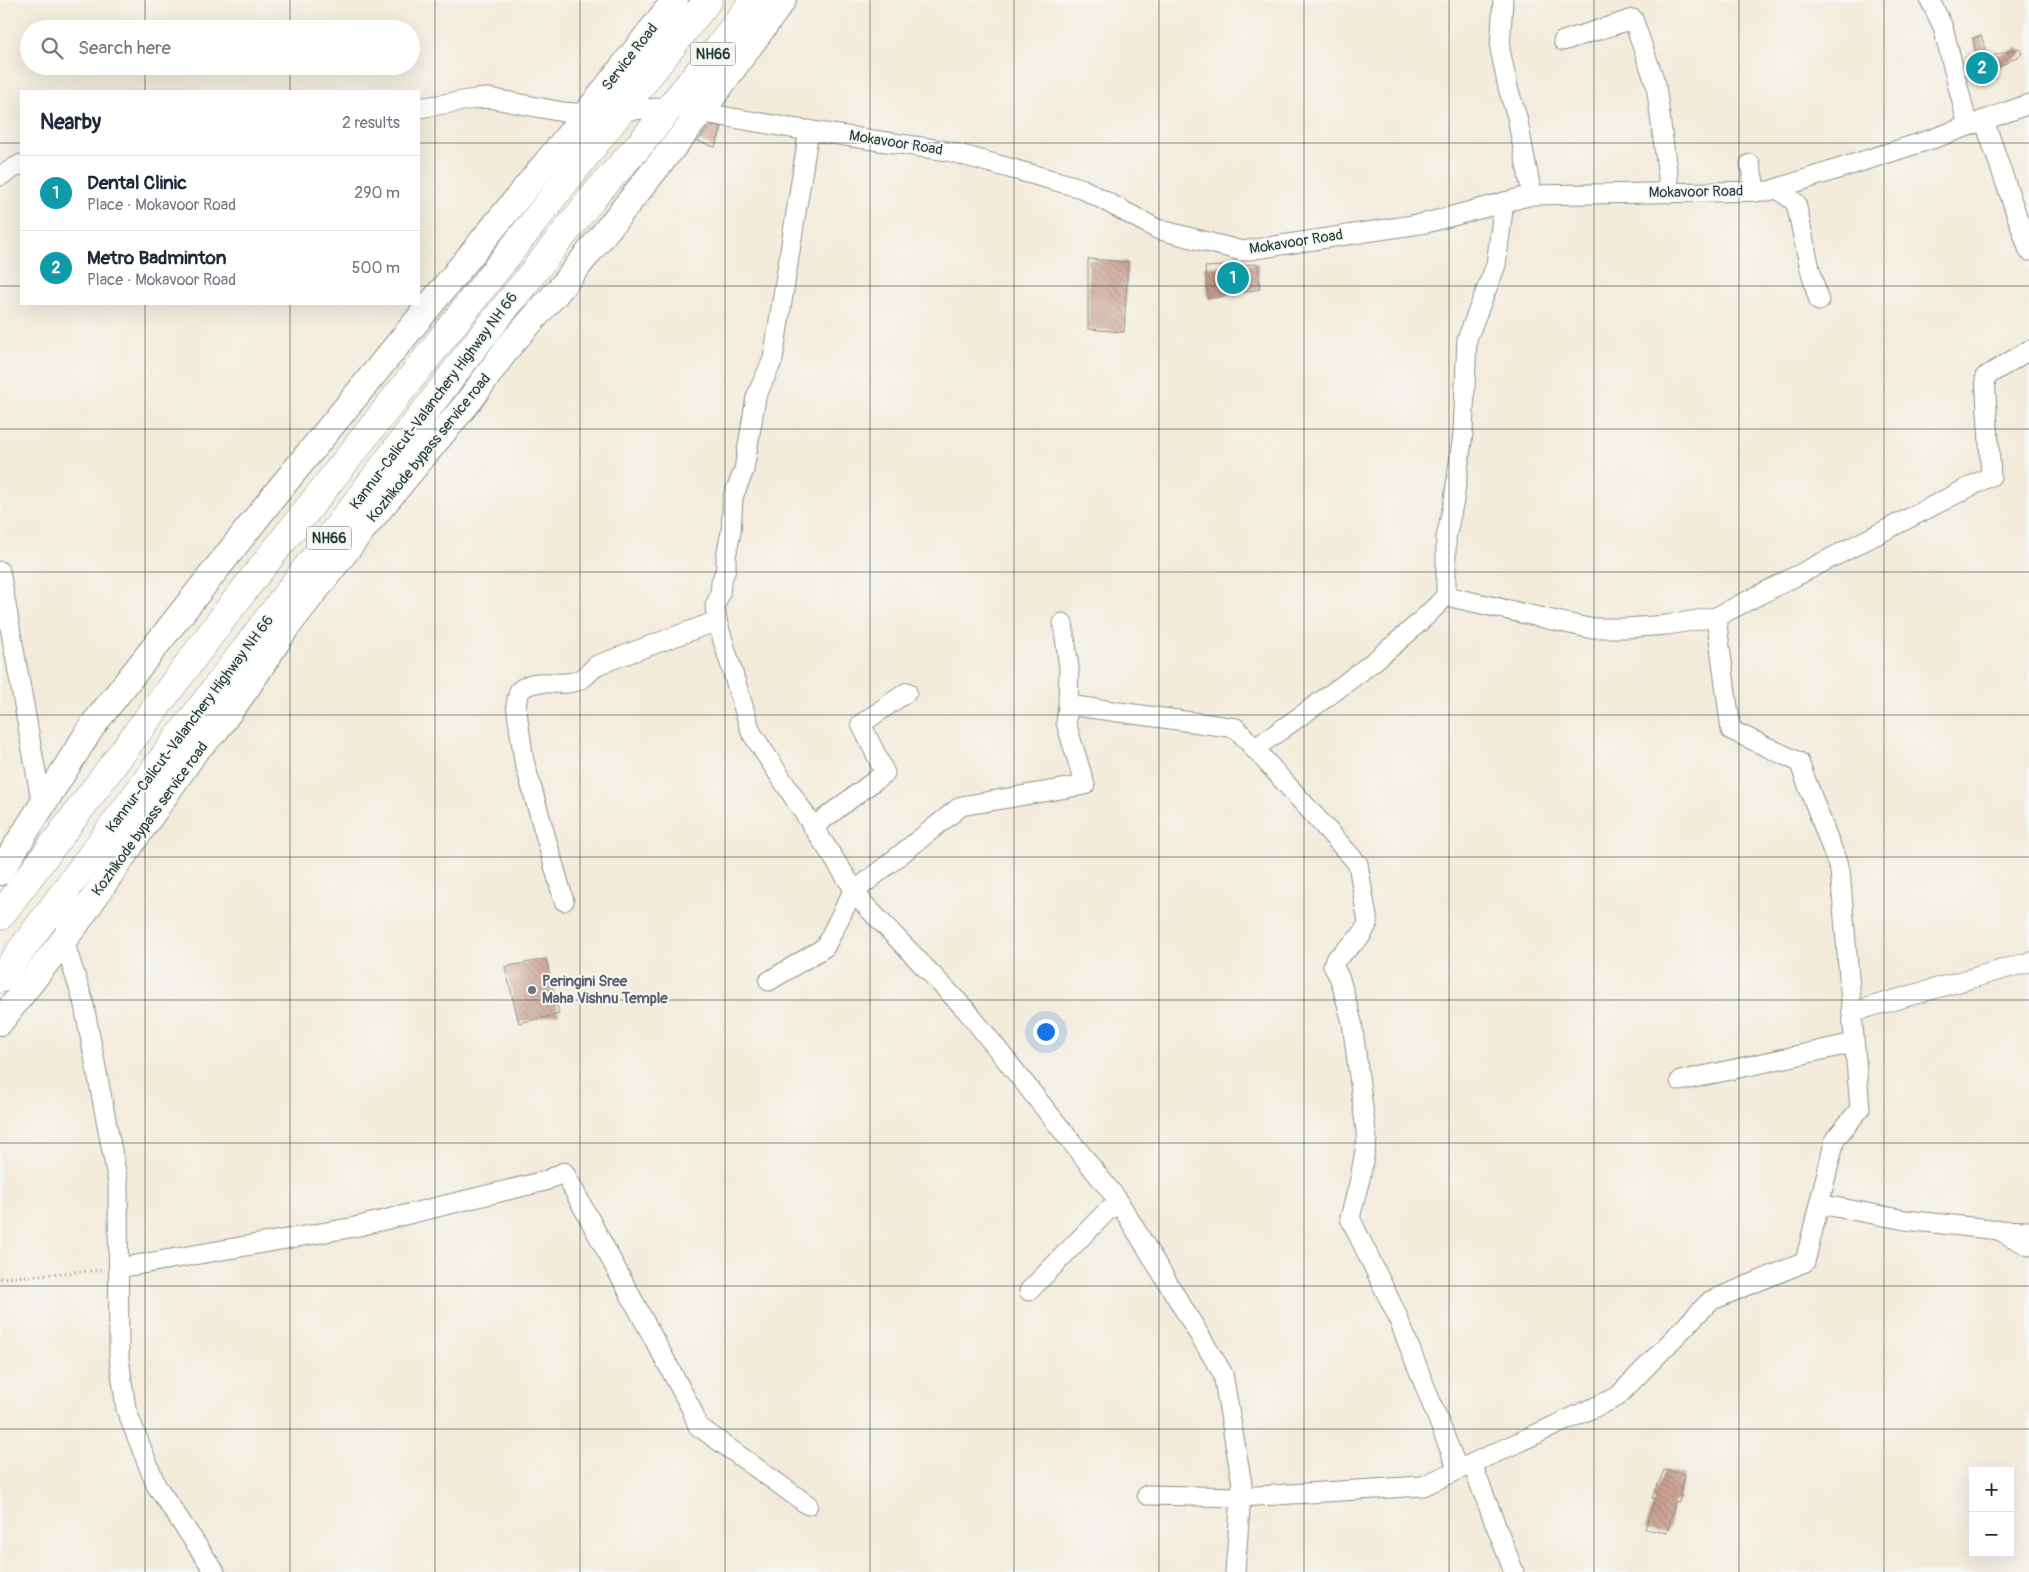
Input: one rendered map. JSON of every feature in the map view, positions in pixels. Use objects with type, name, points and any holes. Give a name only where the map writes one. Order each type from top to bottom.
[{"type":"highway","points":[[0,916],[234,602],[708,0]]},
{"type":"highway","name":"Kannur-Calicut-Valanchery Highway NH 66","points":[[0,978],[181,734],[479,340],[600,190],[720,46],[754,0]]},
{"type":"street","name":"Service Road","points":[[0,872],[93,725],[274,496],[586,114],[675,0]]},
{"type":"street","name":"Kozhikode bypass service road","points":[[64,940],[196,750],[217,729],[248,686],[286,628],[363,530],[469,401],[509,346],[558,291],[702,112],[782,0]]},
{"type":"street","points":[[1503,0],[1500,49],[1508,88],[1517,117],[1532,195]]},
{"type":"street","points":[[1930,0],[1943,27],[1976,123],[2029,251]]},
{"type":"street","points":[[1563,41],[1633,19],[1656,85],[1670,193]]},
{"type":"street","name":"Mokavoor Road","points":[[420,108],[489,98],[563,112],[586,114],[670,107],[948,151],[1081,188],[1157,230],[1242,251],[1426,223],[1532,195],[1769,191],[2029,104]]},
{"type":"street","points":[[809,130],[773,360],[756,397],[744,470],[733,497],[726,569],[715,606],[717,621],[751,732],[863,903],[967,1012],[1120,1203],[1223,1374],[1242,1484],[1235,1572]]},
{"type":"street","points":[[1750,164],[1756,192]]},
{"type":"street","points":[[0,176],[20,165]]},
{"type":"street","points":[[1778,188],[1796,202],[1810,269],[1819,301]]},
{"type":"street","points":[[1254,749],[1330,696],[1427,616],[1446,596],[1446,538],[1454,500],[1463,433],[1466,339],[1496,265],[1504,202]]},
{"type":"street","points":[[1446,596],[1588,628],[1667,625],[1716,617],[1991,476],[1984,377],[2029,350]]},
{"type":"street","points":[[0,571],[3,609],[42,806]]},
{"type":"street","points":[[1147,1495],[1241,1496],[1423,1486],[1617,1397],[1710,1300],[1805,1262],[1835,1139],[1860,1109],[1840,870],[1799,762],[1730,730],[1716,617]]},
{"type":"street","points":[[564,900],[524,761],[516,705],[519,691],[527,684],[537,682],[553,683],[581,679],[597,665],[717,621]]},
{"type":"street","points":[[769,982],[825,947],[855,890],[962,806],[1084,785],[1066,723],[1069,667],[1063,623]]},
{"type":"street","points":[[813,827],[885,773],[862,724],[907,692]]},
{"type":"street","points":[[1068,705],[1236,728],[1358,864],[1368,923],[1361,936],[1335,960],[1333,965],[1340,979],[1352,1022],[1367,1139],[1360,1179],[1350,1218],[1396,1312],[1514,1572]]},
{"type":"street","points":[[70,886],[64,940],[83,1000],[118,1182],[119,1358],[126,1410],[156,1485],[215,1572]]},
{"type":"street","points":[[0,1022],[64,940]]},
{"type":"street","points":[[1852,1012],[2029,962]]},
{"type":"street","points":[[1680,1081],[1854,1043]]},
{"type":"street","points":[[119,1268],[355,1227],[545,1181],[564,1172],[691,1408],[698,1426],[808,1505]]},
{"type":"street","points":[[1029,1291],[1106,1212],[1120,1203]]},
{"type":"street","points":[[1820,1204],[1905,1220],[1999,1230],[2029,1231]]},
{"type":"street","points":[[1999,1230],[2029,1246]]},
{"type":"path","points":[[0,1278],[119,1268]]},
{"type":"building","points":[[1981,36],[1989,57],[2019,48],[2022,54],[1994,70],[1996,78],[1981,79],[1973,38]]},
{"type":"building","points":[[710,125],[722,127],[715,147],[698,141]]},
{"type":"building","points":[[1088,259],[1128,262],[1124,332],[1088,329]]},
{"type":"building","points":[[1258,264],[1260,289],[1208,299],[1205,267]]},
{"type":"building","name":"Peringini Sree Maha Vishnu Temple","points":[[546,959],[559,1014],[519,1023],[505,967]]},
{"type":"building","points":[[1664,1470],[1684,1474],[1679,1502],[1675,1501],[1667,1533],[1645,1529],[1655,1499],[1652,1498]]},
{"type":"place","name":"Metro Badminton","points":[[1982,68]]},
{"type":"place","name":"Dental Clinic","points":[[1233,278]]},
{"type":"place","name":"Peringini Sree Maha Vishnu Temple","points":[[532,990]]}]
